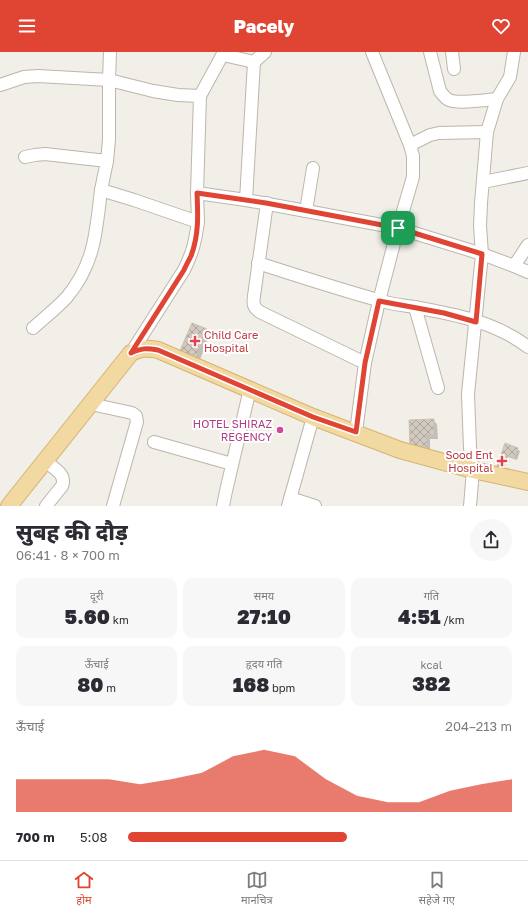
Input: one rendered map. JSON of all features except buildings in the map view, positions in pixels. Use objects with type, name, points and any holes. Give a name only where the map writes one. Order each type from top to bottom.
[{"type":"main road","points":[[9,506],[131,353],[141,349],[158,350],[313,417],[356,432],[400,450],[473,470],[528,482]]},
{"type":"street","points":[[33,328],[66,298],[83,272],[90,256],[95,238],[101,190],[107,161],[109,140],[110,52]]},
{"type":"street","points":[[246,200],[254,62],[265,52]]},
{"type":"street","points":[[356,432],[365,363],[379,301],[413,177],[410,145],[372,52]]},
{"type":"street","points":[[430,52],[440,91],[450,101],[497,100]]},
{"type":"street","points":[[452,52],[454,68]]},
{"type":"street","points":[[470,506],[473,470],[470,448],[468,394],[482,254],[480,226],[487,132],[497,100],[510,77],[514,52]]},
{"type":"street","points":[[131,353],[180,276],[191,256],[195,242],[198,222],[197,193],[200,96],[224,53],[254,62]]},
{"type":"street","points":[[0,85],[24,77],[38,76],[109,80],[153,91],[178,95],[200,96]]},
{"type":"street","points":[[410,145],[430,135],[439,133],[487,132]]},
{"type":"street","points":[[25,157],[45,154],[107,161]]},
{"type":"street","points":[[306,211],[313,168]]},
{"type":"street","points":[[483,182],[528,173]]},
{"type":"street","points":[[101,190],[198,222]]},
{"type":"street","points":[[197,193],[266,203],[398,228],[482,254],[528,272]]},
{"type":"street","points":[[266,203],[254,303],[256,309],[365,363]]},
{"type":"street","points":[[514,266],[528,246]]},
{"type":"street","points":[[258,263],[379,301],[444,313],[476,322],[501,331],[528,347]]},
{"type":"street","points":[[416,308],[438,388]]},
{"type":"street","points":[[223,506],[250,389]]},
{"type":"street","points":[[91,404],[132,413],[136,416],[137,422],[113,506]]},
{"type":"street","points":[[313,417],[289,502],[315,506]]},
{"type":"street","points":[[154,442],[232,464]]},
{"type":"street","points":[[45,461],[62,474],[64,478],[62,486],[46,506]]},
{"type":"place","name":"Child Care Hospital","points":[[195,341]]},
{"type":"place","name":"HOTEL SHIRAZ REGENCY","points":[[280,430]]},
{"type":"place","name":"Sood Ent Hospital","points":[[502,461]]},
{"type":"route","points":[[197,193],[266,203],[398,228],[482,254],[476,322],[444,313],[379,301],[365,363],[356,432],[313,417],[158,350],[141,349],[131,353],[184,270],[191,256],[198,222],[197,193]]}]
